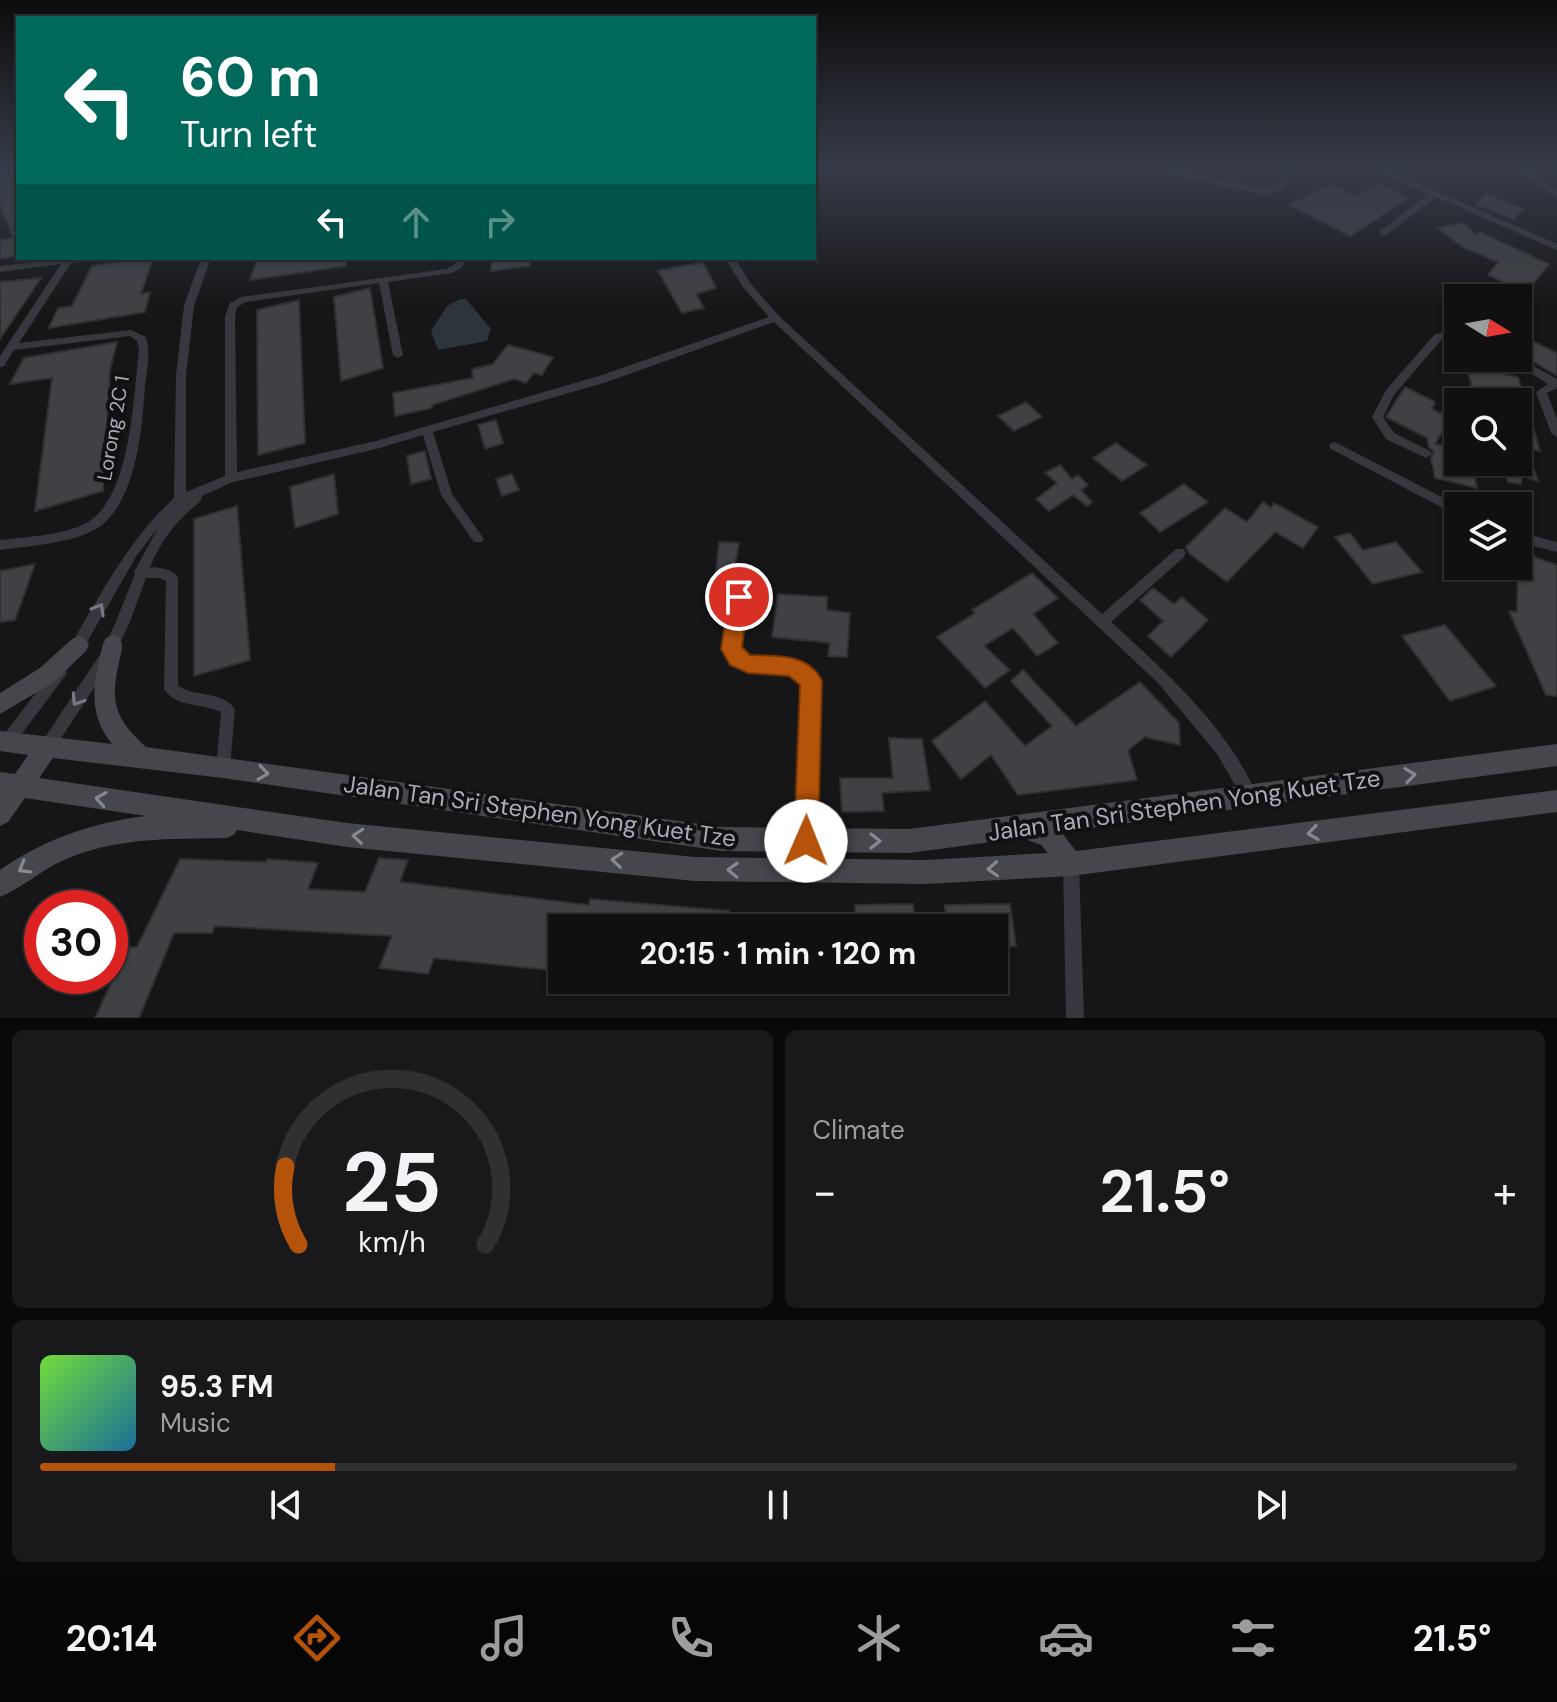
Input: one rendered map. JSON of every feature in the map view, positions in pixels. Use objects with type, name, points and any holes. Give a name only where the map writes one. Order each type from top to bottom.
[{"type":"main road","points":[[113,644],[103,697],[107,722],[142,758]]},
{"type":"main road","points":[[0,704],[47,675],[79,645]]},
{"type":"main road","name":"Jalan Tan Sri Stephen Yong Kuet Tze","points":[[2,745],[47,747],[223,767],[722,839],[806,841],[909,841],[1557,755]]},
{"type":"main road","points":[[0,814],[10,785],[47,747]]},
{"type":"main road","name":"Jalan Tan Sri Stephen Yong Kuet Tze","points":[[10,785],[347,835],[695,869],[926,872],[1071,864],[1557,801]]},
{"type":"main road","points":[[0,885],[23,866],[84,840],[136,828],[262,823]]},
{"type":"main road","points":[[1024,827],[1049,836],[1071,864]]},
{"type":"street","points":[[1383,233],[1409,214]]},
{"type":"street","points":[[1478,214],[1557,247]]},
{"type":"street","points":[[0,269],[68,260]]},
{"type":"street","points":[[0,364],[68,260]]},
{"type":"street","points":[[47,747],[113,644],[149,550],[180,506],[181,375],[189,306],[205,260]]},
{"type":"street","points":[[231,478],[228,381],[233,305],[244,299],[449,271],[462,260]]},
{"type":"street","points":[[731,260],[746,285],[776,318],[1163,679],[1221,744],[1237,766],[1250,797]]},
{"type":"street","points":[[383,280],[398,355]]},
{"type":"street","points":[[2,745],[79,645],[133,551],[157,521],[180,506],[231,478],[376,445],[637,368],[776,318]]},
{"type":"street","name":"Lorong 2C 1","points":[[0,545],[95,524],[113,509],[126,481],[144,349],[142,339],[131,333],[12,347]]},
{"type":"street","points":[[1426,454],[1390,436],[1377,417],[1390,393],[1439,336],[1444,335]]},
{"type":"street","points":[[1532,370],[1557,384]]},
{"type":"street","points":[[1557,384],[1541,392],[1557,433]]},
{"type":"street","points":[[427,430],[447,495],[478,539]]},
{"type":"street","points":[[1335,446],[1444,504]]},
{"type":"street","points":[[1532,541],[1557,547]]},
{"type":"street","points":[[1103,621],[1180,553]]},
{"type":"street","points":[[140,572],[162,573],[172,578],[171,689],[177,696],[221,703],[228,709],[223,767]]},
{"type":"street","points":[[743,572],[731,649],[737,658],[748,664],[793,667],[811,681],[806,841]]},
{"type":"street","points":[[1071,864],[1075,1018]]},
{"type":"shaded area","points":[[466,299],[491,329],[487,341],[438,350],[431,331],[447,306]]},
{"type":"building","points":[[4,214],[16,214],[16,256],[0,259],[0,240],[13,238]]},
{"type":"building","points":[[1306,214],[1384,214],[1350,236]]},
{"type":"building","points":[[1499,214],[1519,214],[1513,219]]},
{"type":"building","points":[[1463,223],[1477,235],[1480,232],[1549,264],[1532,285],[1507,284],[1488,275],[1498,262],[1463,247],[1437,228]]},
{"type":"building","points":[[127,260],[152,260],[141,294],[150,292],[145,312],[49,328],[58,308],[72,306],[92,266]]},
{"type":"building","points":[[257,260],[346,260],[346,266],[250,280]]},
{"type":"building","points":[[492,260],[529,260],[530,266],[491,271]]},
{"type":"building","points":[[703,262],[716,288],[696,294],[704,308],[682,313],[658,271]]},
{"type":"building","points":[[41,278],[0,339],[0,282]]},
{"type":"building","points":[[370,288],[383,368],[341,381],[334,297]]},
{"type":"building","points":[[299,300],[305,443],[258,455],[257,310]]},
{"type":"building","points":[[1532,341],[1557,353],[1557,376],[1532,361]]},
{"type":"building","points":[[117,342],[110,370],[103,491],[35,511],[52,378],[10,384],[24,358]]},
{"type":"building","points":[[508,345],[553,357],[542,375],[534,373],[526,383],[514,379],[432,405],[432,408],[395,416],[393,393],[473,378],[472,369],[493,364]]},
{"type":"building","points":[[1468,372],[1495,372],[1518,377],[1521,388],[1472,388]]},
{"type":"building","points":[[1405,387],[1435,402],[1432,409],[1444,415],[1444,428],[1435,444],[1444,446],[1444,476],[1474,476],[1477,488],[1435,478],[1431,458],[1434,452],[1427,438],[1386,417]]},
{"type":"building","points":[[1026,402],[1042,417],[1014,431],[998,416]]},
{"type":"building","points":[[496,420],[503,443],[485,449],[478,425]]},
{"type":"building","points":[[1532,424],[1540,451],[1532,449]]},
{"type":"building","points":[[1116,443],[1147,465],[1122,481],[1093,458]]},
{"type":"building","points":[[425,451],[431,479],[411,484],[407,456]]},
{"type":"building","points":[[1532,464],[1538,481],[1522,476],[1532,476]]},
{"type":"building","points":[[1060,465],[1072,479],[1078,475],[1088,485],[1081,490],[1092,502],[1087,506],[1073,495],[1049,511],[1036,499],[1057,483],[1045,473]]},
{"type":"building","points":[[334,474],[338,514],[295,528],[290,487]]},
{"type":"building","points":[[512,474],[519,490],[502,496],[496,479]]},
{"type":"building","points":[[1505,476],[1522,476],[1521,484],[1508,482]]},
{"type":"building","points":[[1184,484],[1208,502],[1160,532],[1140,513]]},
{"type":"building","points":[[1263,502],[1271,508],[1274,503],[1318,527],[1303,548],[1275,532],[1227,582],[1189,553],[1186,547],[1225,508],[1247,522]]},
{"type":"building","points":[[237,506],[250,660],[194,676],[194,519]]},
{"type":"building","points":[[1350,533],[1363,550],[1396,542],[1422,572],[1373,584],[1335,537]]},
{"type":"building","points":[[719,542],[739,543],[732,582],[715,581]]},
{"type":"building","points":[[1532,556],[1557,565],[1557,696],[1546,695],[1509,611],[1517,612],[1518,580],[1532,580]]},
{"type":"building","points":[[35,564],[15,620],[0,622],[0,571]]},
{"type":"building","points":[[1032,573],[1058,598],[1033,614],[1058,643],[1037,656],[1013,628],[984,646],[1010,670],[985,688],[937,637],[975,613],[972,610]]},
{"type":"building","points":[[1153,588],[1174,604],[1182,597],[1208,620],[1171,657],[1148,636],[1163,621],[1140,600]]},
{"type":"building","points":[[778,594],[827,597],[827,610],[850,613],[847,657],[828,656],[830,643],[772,637]]},
{"type":"building","points":[[1445,625],[1496,686],[1450,701],[1402,636]]},
{"type":"building","points":[[1023,670],[1076,726],[1140,682],[1179,723],[1180,745],[1145,737],[1128,750],[1137,780],[1018,795],[991,755],[961,779],[932,741],[985,701],[1025,746],[1052,726],[1011,681]]},
{"type":"building","points":[[889,738],[922,739],[930,790],[882,793],[884,811],[842,812],[840,778],[893,778]]},
{"type":"building","points":[[379,858],[408,860],[400,882],[589,905],[590,899],[729,911],[728,914],[548,914],[548,970],[434,958],[428,974],[379,968],[392,936],[215,926],[212,933],[174,933],[139,1018],[95,1018],[106,994],[128,994],[128,947],[137,947],[180,859],[266,862],[267,859],[318,863],[308,889],[365,892]]},
{"type":"building","points":[[913,904],[914,914],[855,914],[855,905]]},
{"type":"building","points":[[1010,904],[1016,946],[1008,946],[1008,914],[945,914],[945,905]]},
{"type":"route","points":[[739,597],[731,649],[737,658],[748,664],[793,667],[805,673],[811,681],[806,841]]}]
